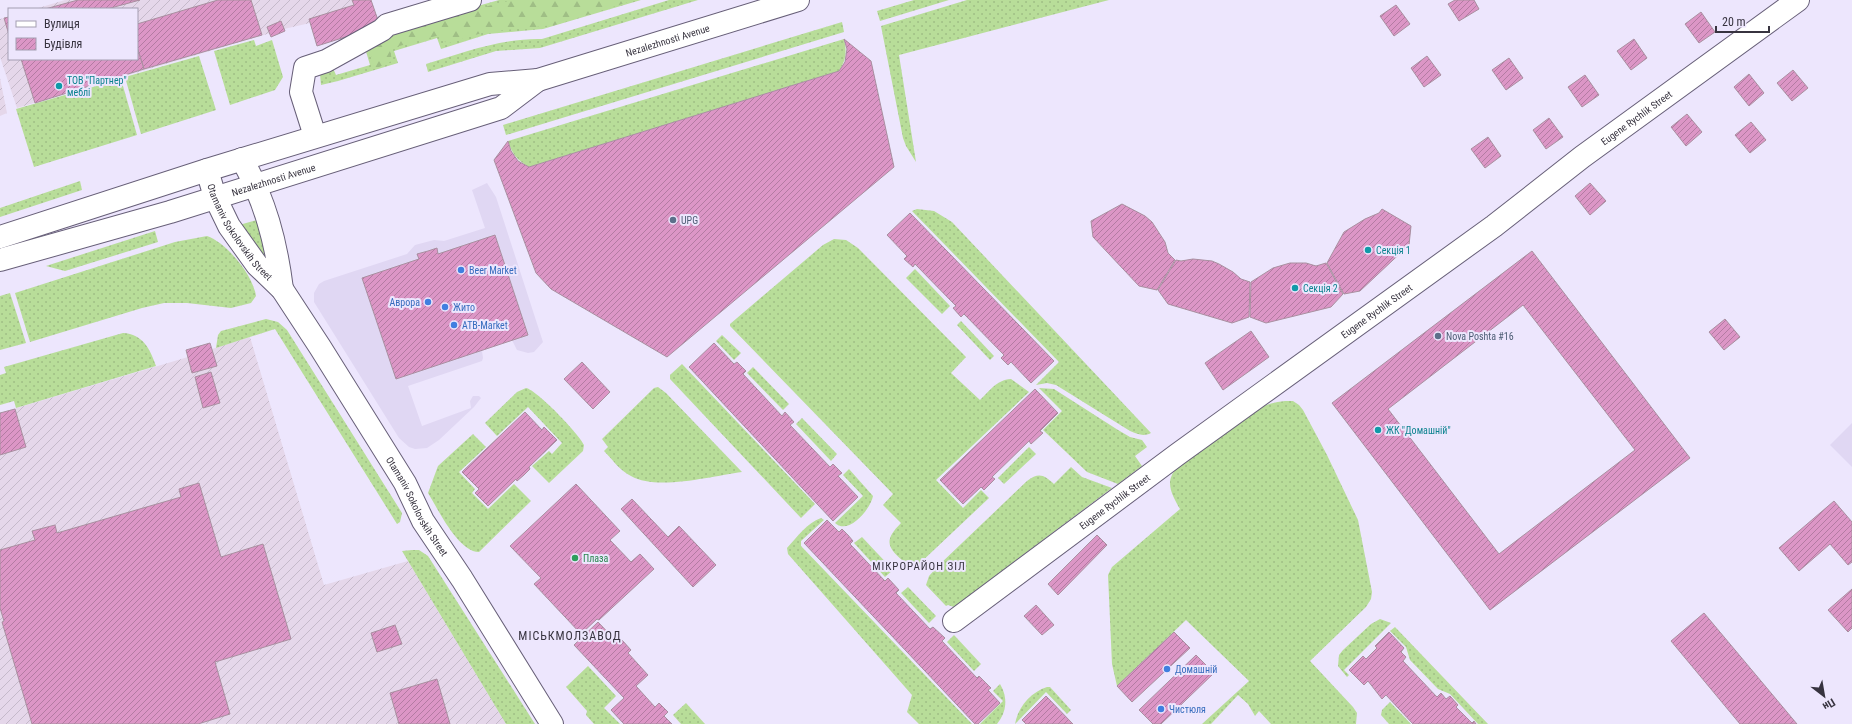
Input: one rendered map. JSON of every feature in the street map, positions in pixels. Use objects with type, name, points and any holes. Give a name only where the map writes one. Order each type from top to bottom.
[{"type":"street","points":[[315,136],[301,92],[305,68],[326,61],[382,30],[387,25],[470,0]]},
{"type":"street","name":"Nezalezhnosti Avenue","points":[[0,237],[315,136],[490,84],[538,80],[798,0]]},
{"type":"street","name":"Eugene Rychlik Street","points":[[954,621],[1178,454],[1494,226],[1582,157],[1798,0]]},
{"type":"street","name":"Nezalezhnosti Avenue","points":[[0,260],[256,185],[501,108],[538,80]]},
{"type":"street","name":"Otamaniv Sokolovskih Street","points":[[242,159],[256,185],[266,214],[278,255],[282,289]]},
{"type":"street","name":"Otamaniv Sokolovskih Street","points":[[207,170],[215,197],[228,226],[257,265],[282,289],[405,483],[423,521],[462,579],[552,724]]},
{"type":"shaded area","points":[[65,0],[371,0],[380,26],[317,46],[310,23],[284,29],[17,108],[0,57],[0,19],[8,17],[8,60],[138,60],[138,8],[38,8]]},
{"type":"shaded area","points":[[0,78],[7,113],[0,116]]},
{"type":"shaded area","points":[[487,183],[496,197],[543,342],[534,352],[528,353],[517,350],[512,340],[482,351],[482,361],[408,386],[422,426],[471,408],[470,401],[473,396],[479,396],[481,398],[474,407],[439,440],[427,448],[415,449],[409,447],[399,438],[314,302],[314,293],[319,284],[324,281],[407,254],[415,245],[434,240],[444,241],[485,228],[472,190]]},
{"type":"shaded area","points":[[250,337],[324,585],[408,561],[506,724],[0,724],[0,413],[188,357],[186,350],[210,343],[212,349]]},
{"type":"shaded area","points":[[1852,423],[1852,467],[1830,445]]},
{"type":"green space","points":[[499,0],[641,0],[543,29],[488,34],[441,49],[437,38],[394,51],[398,63],[321,85],[320,74],[332,66],[336,75],[370,65],[365,48],[428,20]]},
{"type":"green space","points":[[527,0],[635,0],[555,25],[485,32],[449,43],[445,42],[439,36],[436,36],[392,48],[390,50],[392,61],[377,68],[371,68],[372,61],[370,48],[384,37],[495,4],[509,1]]},
{"type":"green space","points":[[669,0],[698,0],[540,48],[496,51],[428,72],[426,64],[469,51],[498,43],[527,39],[542,39]]},
{"type":"green space","points":[[914,0],[949,0],[880,21],[877,11]]},
{"type":"green space","points":[[967,0],[1109,0],[899,55],[916,162],[903,138],[881,26]]},
{"type":"green space","points":[[842,22],[844,32],[506,135],[503,125]]},
{"type":"green space","points":[[844,39],[845,56],[839,71],[529,167],[521,162],[511,150],[508,141]]},
{"type":"green space","points":[[254,40],[256,46],[272,40],[283,77],[275,90],[230,105],[214,51]]},
{"type":"green space","points":[[199,56],[216,110],[141,134],[125,77]]},
{"type":"green space","points":[[121,79],[137,135],[34,167],[16,109]]},
{"type":"green space","points":[[80,181],[82,190],[0,217],[0,208]]},
{"type":"green space","points":[[917,209],[934,211],[952,222],[1151,433],[1143,435],[1130,431],[1056,385],[1047,383],[1036,385],[1059,362],[912,211]]},
{"type":"green space","points":[[257,220],[271,268],[239,225]]},
{"type":"green space","points":[[155,231],[158,242],[65,271],[46,266]]},
{"type":"green space","points":[[207,236],[223,245],[231,253],[250,279],[256,296],[251,303],[231,308],[187,303],[164,303],[142,308],[30,342],[15,293],[175,242]]},
{"type":"green space","points":[[834,239],[846,240],[858,248],[966,357],[951,373],[980,400],[1001,381],[1011,379],[1029,392],[936,480],[963,508],[981,490],[989,498],[918,565],[908,565],[892,550],[890,545],[891,535],[901,523],[883,505],[893,494],[730,326],[730,324],[823,245]]},
{"type":"green space","points":[[915,269],[950,306],[942,314],[906,278]]},
{"type":"green space","points":[[10,293],[26,343],[0,350],[0,296]]},
{"type":"green space","points":[[266,319],[278,322],[287,330],[402,513],[400,522],[397,524],[275,329],[216,348],[218,335],[221,331]]},
{"type":"green space","points":[[961,321],[994,356],[990,360],[957,325]]},
{"type":"green space","points":[[123,333],[136,336],[141,339],[148,348],[156,366],[16,408],[14,401],[0,405],[0,375],[6,373],[4,367]]},
{"type":"green space","points":[[722,335],[741,353],[734,360],[716,341]]},
{"type":"green space","points":[[682,364],[815,504],[801,518],[670,379],[670,375]]},
{"type":"green space","points":[[753,367],[789,404],[783,410],[747,373]]},
{"type":"green space","points":[[658,387],[666,393],[742,472],[685,481],[655,482],[642,480],[631,476],[616,465],[604,451],[608,447],[602,439],[654,388]]},
{"type":"green space","points":[[526,388],[548,404],[575,432],[584,445],[583,451],[549,483],[532,466],[549,451],[552,454],[562,443],[528,407],[497,436],[485,423],[517,392]]},
{"type":"green space","points":[[1039,388],[1054,389],[1130,437],[1142,440],[1147,447],[1135,456],[1142,466],[1118,484],[1087,472],[1043,430],[1062,411]]},
{"type":"green space","points":[[1293,401],[1303,410],[1327,455],[1358,520],[1372,592],[1371,599],[1366,607],[1310,661],[1353,707],[1357,713],[1356,724],[1271,724],[1259,711],[1255,716],[1248,704],[1238,695],[1211,724],[1202,724],[1249,681],[1186,620],[1117,686],[1112,664],[1108,575],[1112,567],[1180,509],[1172,493],[1170,479],[1185,460],[1245,416],[1265,405]]},
{"type":"green space","points":[[802,418],[837,454],[831,461],[796,424]]},
{"type":"green space","points":[[473,434],[486,447],[459,472],[475,489],[472,493],[488,509],[514,484],[531,501],[479,552],[471,550],[456,538],[428,493],[438,466]]},
{"type":"green space","points":[[1029,447],[1036,454],[1004,484],[998,478]]},
{"type":"green space","points":[[1071,467],[1082,477],[1112,488],[954,607],[948,605],[946,606],[926,585],[929,576],[939,565],[1027,481],[1035,476],[1041,476],[1047,478],[1054,484]]},
{"type":"green space","points":[[849,469],[873,496],[868,507],[858,519],[847,526],[841,526],[835,523],[863,496],[843,475]]},
{"type":"green space","points":[[821,518],[824,520],[801,541],[801,546],[972,724],[919,724],[907,712],[912,695],[788,554],[787,548],[798,535],[811,523]]},
{"type":"green space","points":[[862,537],[893,570],[885,577],[854,543]]},
{"type":"green space","points":[[419,550],[428,556],[535,724],[506,724],[402,551]]},
{"type":"green space","points":[[908,587],[936,616],[929,623],[901,593]]},
{"type":"green space","points":[[1380,619],[1391,623],[1344,670],[1349,675],[1347,677],[1338,666],[1339,655],[1371,624]]},
{"type":"green space","points":[[1395,627],[1488,724],[1478,724],[1450,694],[1438,689],[1410,660],[1406,647],[1390,631]]},
{"type":"green space","points":[[954,635],[981,664],[974,671],[947,642]]},
{"type":"green space","points":[[588,666],[616,696],[604,708],[620,724],[594,724],[586,715],[587,711],[566,687]]},
{"type":"green space","points":[[1000,684],[1003,689],[1005,699],[1003,715],[997,724],[980,724],[1003,701],[993,691]]},
{"type":"green space","points":[[1050,687],[1071,710],[1067,714],[1046,692],[1015,724],[1019,712],[1026,701],[1036,692]]},
{"type":"green space","points":[[1390,702],[1411,724],[1389,724],[1381,715],[1382,710]]},
{"type":"green space","points":[[686,703],[705,724],[681,724],[673,715]]},
{"type":"building","points":[[78,0],[140,0],[111,8],[49,8]]},
{"type":"building","points":[[218,0],[251,0],[262,35],[144,69],[138,50],[138,24]]},
{"type":"building","points":[[352,0],[371,0],[380,26],[317,46],[309,19],[354,5]]},
{"type":"building","points":[[1455,0],[1474,0],[1479,9],[1459,21],[1448,4]]},
{"type":"building","points":[[1396,5],[1410,24],[1394,36],[1380,16]]},
{"type":"building","points":[[1701,12],[1715,32],[1699,43],[1685,24]]},
{"type":"building","points":[[8,17],[8,32],[4,18]]},
{"type":"building","points":[[281,21],[285,31],[271,37],[267,27]]},
{"type":"building","name":"UPG","points":[[844,39],[871,61],[894,167],[667,357],[551,289],[536,273],[494,160],[508,141],[511,151],[518,161],[529,167],[839,71],[845,62],[847,49]]},
{"type":"building","points":[[1634,39],[1647,58],[1631,70],[1617,51]]},
{"type":"building","name":"ТОВ \"Партнер\" меблі","points":[[138,50],[144,69],[35,103],[21,60],[138,60]]},
{"type":"building","points":[[1427,56],[1441,75],[1424,87],[1411,68]]},
{"type":"building","points":[[1509,58],[1523,78],[1506,90],[1492,70]]},
{"type":"building","points":[[1793,70],[1808,88],[1792,101],[1777,83]]},
{"type":"building","points":[[1749,74],[1764,93],[1749,106],[1734,87]]},
{"type":"building","points":[[1585,75],[1599,95],[1582,107],[1568,87]]},
{"type":"building","points":[[1687,114],[1702,132],[1686,146],[1671,127]]},
{"type":"building","points":[[1549,118],[1563,137],[1546,149],[1533,130]]},
{"type":"building","points":[[1751,122],[1766,140],[1750,153],[1735,135]]},
{"type":"building","points":[[1488,137],[1501,156],[1485,168],[1471,149]]},
{"type":"building","points":[[1590,183],[1606,201],[1590,215],[1575,196]]},
{"type":"building","points":[[1122,204],[1145,216],[1152,222],[1165,242],[1168,253],[1175,260],[1157,290],[1139,286],[1093,237],[1091,221]]},
{"type":"building","name":"Секція 1","points":[[1382,209],[1411,226],[1409,245],[1360,291],[1344,294],[1327,263],[1344,232],[1365,219],[1379,213]]},
{"type":"building","points":[[910,213],[1054,361],[1031,383],[1011,362],[1008,365],[1001,358],[1004,355],[964,314],[961,317],[953,308],[956,306],[915,264],[913,267],[904,259],[907,256],[887,235]]},
{"type":"building","name":"Жито","points":[[495,235],[528,335],[396,379],[362,278],[419,259],[417,254],[437,248],[438,254]]},
{"type":"building","name":"ЖК \"Домашній\"","points":[[1532,251],[1690,458],[1490,610],[1332,403]],"holes":[[[1523,305],[1635,450],[1499,554],[1388,409]]]},
{"type":"building","points":[[1193,259],[1212,261],[1233,272],[1241,279],[1250,282],[1249,317],[1232,323],[1168,304],[1158,290],[1176,260],[1181,261]]},
{"type":"building","name":"Секція 2","points":[[1290,263],[1306,263],[1316,266],[1326,263],[1343,294],[1331,307],[1266,323],[1250,317],[1251,282],[1273,268]]},
{"type":"building","points":[[1725,319],[1740,337],[1724,350],[1709,332]]},
{"type":"building","points":[[1251,331],[1269,357],[1223,390],[1205,363]]},
{"type":"building","points":[[210,343],[217,366],[192,373],[186,350]]},
{"type":"building","points":[[714,343],[734,364],[737,362],[746,371],[743,374],[782,416],[785,412],[794,422],[790,425],[830,467],[833,464],[842,473],[838,476],[858,497],[833,521],[689,367]]},
{"type":"building","points":[[582,362],[610,392],[593,409],[564,379]]},
{"type":"building","points":[[211,372],[220,403],[203,408],[195,377]]},
{"type":"building","points":[[1035,389],[1058,413],[1040,431],[1043,433],[1031,444],[1029,441],[992,477],[995,479],[984,490],[981,487],[963,504],[940,480]]},
{"type":"building","points":[[15,409],[26,447],[0,455],[0,413]]},
{"type":"building","points":[[525,412],[542,430],[544,427],[557,440],[529,467],[530,469],[524,475],[517,481],[516,479],[488,506],[475,493],[479,489],[462,472]]},
{"type":"building","points":[[199,483],[221,557],[263,544],[291,639],[215,662],[230,714],[198,724],[32,724],[2,622],[4,621],[0,608],[0,550],[35,540],[32,531],[55,525],[57,533],[181,497],[179,489]]},
{"type":"building","name":"Плаза","points":[[576,484],[620,531],[610,540],[631,562],[640,554],[654,569],[599,620],[597,619],[581,634],[534,584],[541,578],[510,546]]},
{"type":"building","points":[[632,499],[668,537],[679,526],[716,565],[693,587],[621,509]]},
{"type":"building","points":[[1834,501],[1852,522],[1852,562],[1848,565],[1830,544],[1799,571],[1779,548]]},
{"type":"building","points":[[827,520],[839,532],[842,529],[848,535],[853,541],[850,544],[885,581],[888,578],[899,590],[896,593],[930,629],[933,627],[945,638],[942,641],[977,678],[979,676],[991,688],[988,690],[1000,703],[978,724],[975,724],[804,543]]},
{"type":"building","points":[[1097,535],[1107,545],[1058,595],[1048,584]]},
{"type":"building","points":[[1852,589],[1852,628],[1848,632],[1828,610]]},
{"type":"building","points":[[1036,605],[1054,625],[1042,635],[1024,616]]},
{"type":"building","points":[[1704,613],[1797,724],[1740,724],[1671,641]]},
{"type":"building","points":[[598,622],[619,644],[622,640],[631,650],[628,653],[648,675],[636,686],[655,707],[659,703],[668,712],[664,716],[672,724],[624,724],[611,710],[624,698],[574,645]]},
{"type":"building","points":[[395,625],[402,644],[377,652],[371,633]]},
{"type":"building","points":[[1174,632],[1190,648],[1132,702],[1117,686]]},
{"type":"building","points":[[1389,632],[1404,648],[1401,652],[1406,657],[1403,661],[1437,697],[1441,693],[1446,699],[1450,696],[1458,705],[1456,707],[1472,723],[1474,721],[1476,724],[1413,724],[1386,695],[1382,699],[1368,681],[1364,685],[1349,670],[1363,656],[1366,659],[1377,648],[1375,646]]},
{"type":"building","points":[[1196,655],[1214,673],[1161,724],[1153,724],[1139,710]]},
{"type":"building","points":[[437,679],[450,724],[399,724],[390,693]]},
{"type":"building","points":[[1046,696],[1073,724],[1026,724],[1022,720]]},
{"type":"place","name":"ТОВ \"Партнер\" меблі","points":[[59,86]]},
{"type":"place","name":"UPG","points":[[673,220]]},
{"type":"place","name":"Секція 1","points":[[1368,250]]},
{"type":"place","name":"Beer Market","points":[[461,270]]},
{"type":"place","name":"Секція 2","points":[[1295,288]]},
{"type":"place","name":"Аврора","points":[[428,302]]},
{"type":"place","name":"Жито","points":[[445,307]]},
{"type":"place","name":"ATB-Market","points":[[454,325]]},
{"type":"place","name":"Nova Poshta #16","points":[[1438,336]]},
{"type":"place","name":"ЖК \"Домашній\"","points":[[1378,430]]},
{"type":"place","name":"Плаза","points":[[575,558]]},
{"type":"place","name":"Домашній","points":[[1167,669]]},
{"type":"place","name":"Чистюля","points":[[1161,709]]},
{"type":"district","name":"МІКРОРАЙОН ЗІЛ","points":[[919,566]]},
{"type":"district","name":"МІСЬКМОЛЗАВОД","points":[[570,636]]}]
